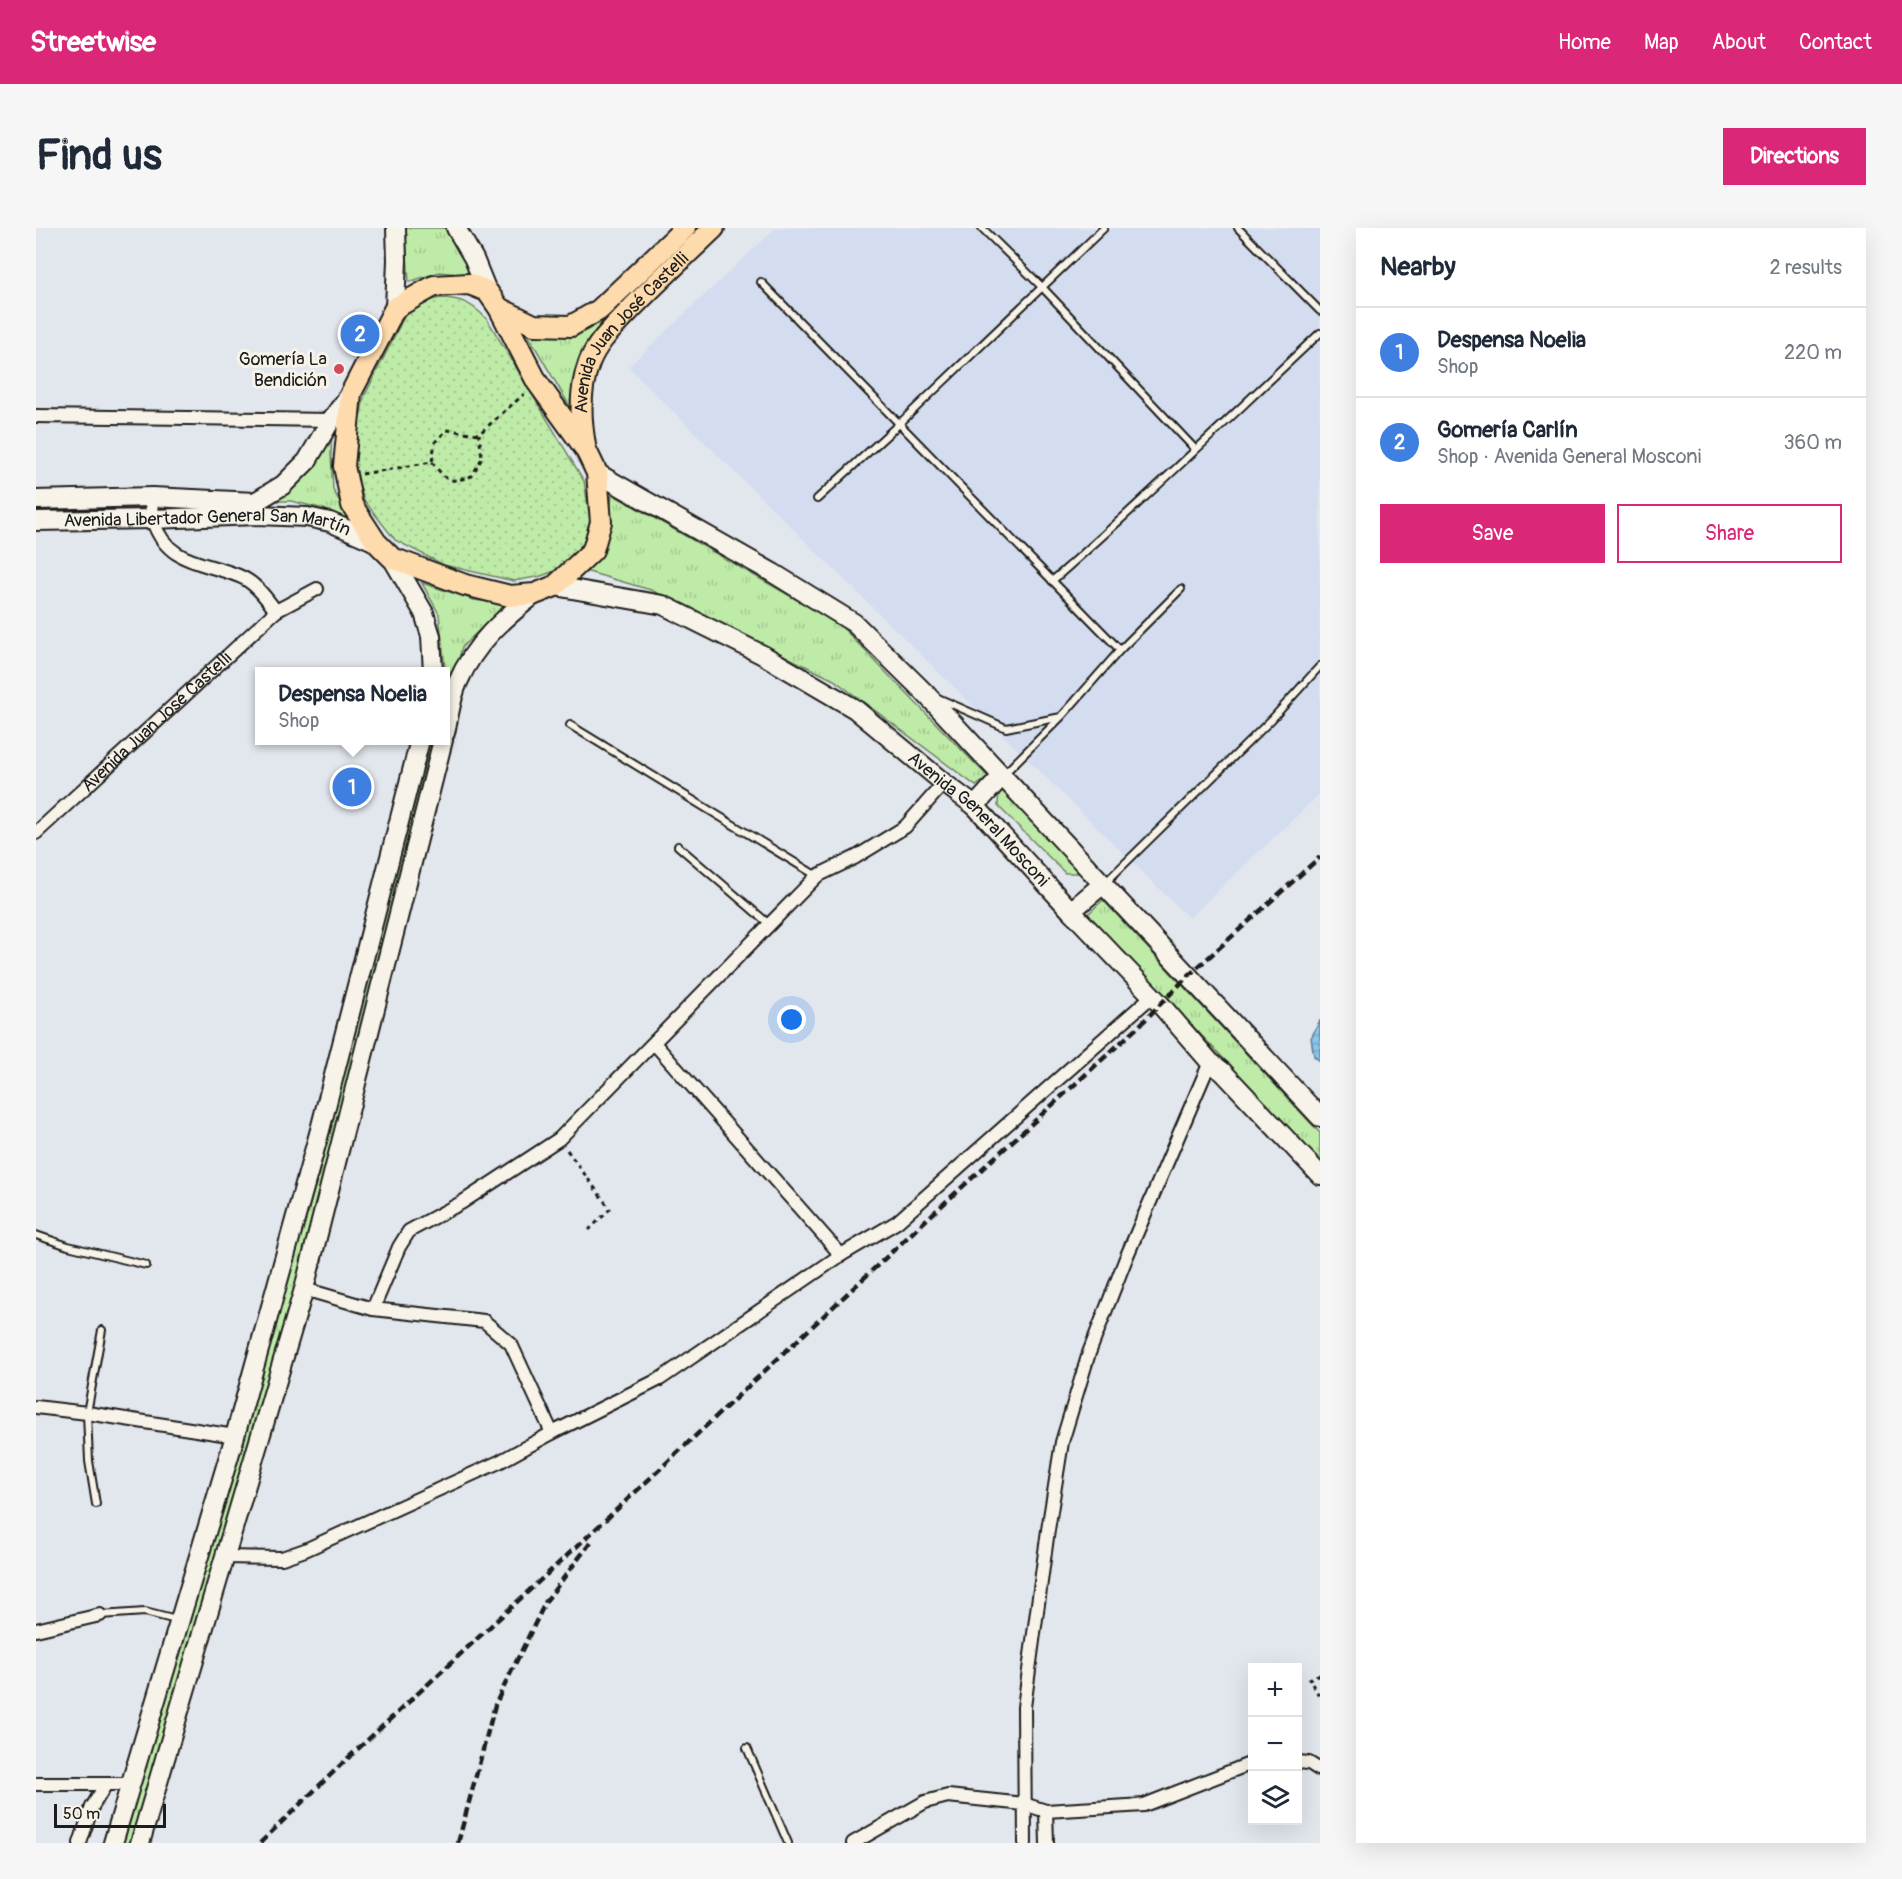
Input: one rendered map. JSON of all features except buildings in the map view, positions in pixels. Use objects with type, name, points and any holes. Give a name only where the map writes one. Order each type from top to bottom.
[{"type":"main road","points":[[396,228],[395,308],[351,393],[344,466],[352,505],[376,542],[392,558],[424,613],[432,636],[433,667]]},
{"type":"main road","points":[[450,714],[458,683],[476,650],[505,617],[535,594],[555,586],[593,550],[601,522],[597,473],[586,450],[537,382],[499,308],[487,291],[474,259],[456,228]]},
{"type":"main road","name":"Avenida Juan José Castelli","points":[[499,308],[534,325],[571,326],[598,310],[685,228]]},
{"type":"main road","name":"Avenida Juan José Castelli","points":[[586,450],[581,422],[582,396],[589,364],[600,343],[654,284],[714,228]]},
{"type":"main road","points":[[395,308],[434,285],[469,284],[487,291]]},
{"type":"main road","name":"Avenida Libertador General San Martín","points":[[36,500],[152,497],[255,502],[283,485],[307,461],[351,393]]},
{"type":"main road","points":[[597,473],[854,623],[924,692],[1320,1117]]},
{"type":"main road","name":"Avenida Libertador General San Martín","points":[[36,520],[257,515],[307,517],[330,522],[376,542]]},
{"type":"main road","points":[[392,558],[465,585],[510,596],[535,594]]},
{"type":"main road","name":"Avenida General Mosconi","points":[[555,586],[663,605],[753,650],[855,709],[975,806],[1071,912],[1152,996],[1210,1062],[1223,1072],[1320,1175]]},
{"type":"main road","points":[[113,1843],[236,1436],[320,1130],[419,745]]},
{"type":"main road","points":[[140,1843],[304,1289],[442,745]]},
{"type":"main road","points":[[975,806],[1002,776]]},
{"type":"main road","points":[[1071,912],[1103,884]]},
{"type":"street","points":[[36,416],[332,420]]},
{"type":"street","points":[[152,497],[152,519],[166,546],[182,558],[241,576],[259,590],[276,611]]},
{"type":"street","name":"Avenida Juan José Castelli","points":[[36,833],[276,611],[317,589]]},
{"type":"street","points":[[373,1309],[399,1247],[410,1232],[461,1203],[559,1139],[817,876],[856,857],[905,827],[944,783]]},
{"type":"street","points":[[225,1557],[282,1558],[305,1550],[499,1461],[660,1379],[841,1255],[897,1222],[1152,996]]},
{"type":"street","points":[[654,1043],[841,1255]]},
{"type":"street","points":[[1025,1843],[1024,1707],[1062,1442],[1089,1353],[1210,1062]]},
{"type":"street","points":[[304,1289],[373,1309],[484,1321],[511,1344],[552,1433]]},
{"type":"street","points":[[36,1407],[236,1436]]},
{"type":"street","points":[[36,1630],[100,1616]]},
{"type":"street","points":[[1302,1762],[1320,1770]]},
{"type":"street","points":[[853,1843],[925,1802],[948,1796],[1024,1804],[1046,1811],[1144,1805],[1248,1765]]},
{"type":"street","points":[[36,1784],[131,1784]]},
{"type":"street","points":[[80,1843],[92,1807],[106,1784]]},
{"type":"street","points":[[1046,1811],[1047,1843]]},
{"type":"lane","points":[[982,228],[1042,287],[1194,449]]},
{"type":"lane","points":[[816,499],[899,424],[1104,228]]},
{"type":"lane","points":[[1239,228],[1320,311]]},
{"type":"lane","points":[[761,282],[1119,650]]},
{"type":"lane","points":[[1052,581],[1115,526],[1194,449],[1320,333]]},
{"type":"lane","points":[[1002,776],[1062,716],[1119,650],[1181,589]]},
{"type":"lane","points":[[1103,884],[1272,719],[1320,666]]},
{"type":"lane","points":[[924,692],[1006,728],[1062,716]]},
{"type":"lane","points":[[570,725],[817,876]]},
{"type":"lane","points":[[678,846],[769,924]]},
{"type":"lane","points":[[36,1235],[68,1246],[146,1265]]},
{"type":"lane","points":[[96,1504],[89,1461],[87,1413],[102,1330]]},
{"type":"lane","points":[[100,1616],[145,1612],[180,1621]]},
{"type":"lane","points":[[747,1748],[788,1843]]},
{"type":"path","points":[[479,434],[482,458],[472,476],[456,481],[446,478],[432,462],[435,442],[447,430],[479,434],[537,382]]},
{"type":"path","points":[[346,477],[432,462]]},
{"type":"path","points":[[559,1139],[610,1209],[589,1230]]},
{"type":"path","points":[[1320,1674],[1309,1679],[1320,1697]]},
{"type":"shaded area","points":[[776,228],[1320,228],[1320,794],[1189,918],[628,367]]},
{"type":"green space","points":[[405,228],[445,228],[478,276],[439,272],[409,282]]},
{"type":"green space","points":[[694,228],[698,231],[606,325],[573,412],[524,328],[600,314]]},
{"type":"green space","points":[[440,298],[455,299],[466,303],[487,319],[584,481],[590,519],[584,545],[560,569],[541,576],[514,581],[444,565],[395,540],[363,499],[353,455],[364,397],[406,313],[425,302]]},
{"type":"green space","points":[[332,430],[333,490],[355,527],[324,509],[291,501],[271,501],[309,473]]},
{"type":"green space","points":[[612,494],[839,624],[988,777],[976,786],[834,680],[651,590],[585,571],[608,537]]},
{"type":"green space","points":[[422,583],[474,600],[506,604],[462,647],[450,695],[450,667],[445,667],[439,614]]},
{"type":"green space","points":[[426,745],[438,745],[332,1174],[206,1599],[130,1843],[122,1843],[168,1693],[319,1173]]},
{"type":"green space","points":[[1004,788],[1084,873],[1065,873],[998,806],[999,789]]},
{"type":"green space","points":[[1103,900],[1320,1133],[1320,1160],[1087,915]]},
{"type":"water","points":[[1320,1020],[1320,1061],[1314,1056],[1311,1038]]},
{"type":"railway","points":[[260,1843],[347,1759],[927,1219],[1139,1026],[1188,976],[1320,857]]},
{"type":"railway","points":[[458,1843],[495,1705],[546,1601],[591,1542]]},
{"type":"place","name":"Gomería Carlín","points":[[360,334]]},
{"type":"place","name":"Gomería La Bendición","points":[[339,369]]},
{"type":"place","name":"Despensa Noelia","points":[[352,787]]}]
